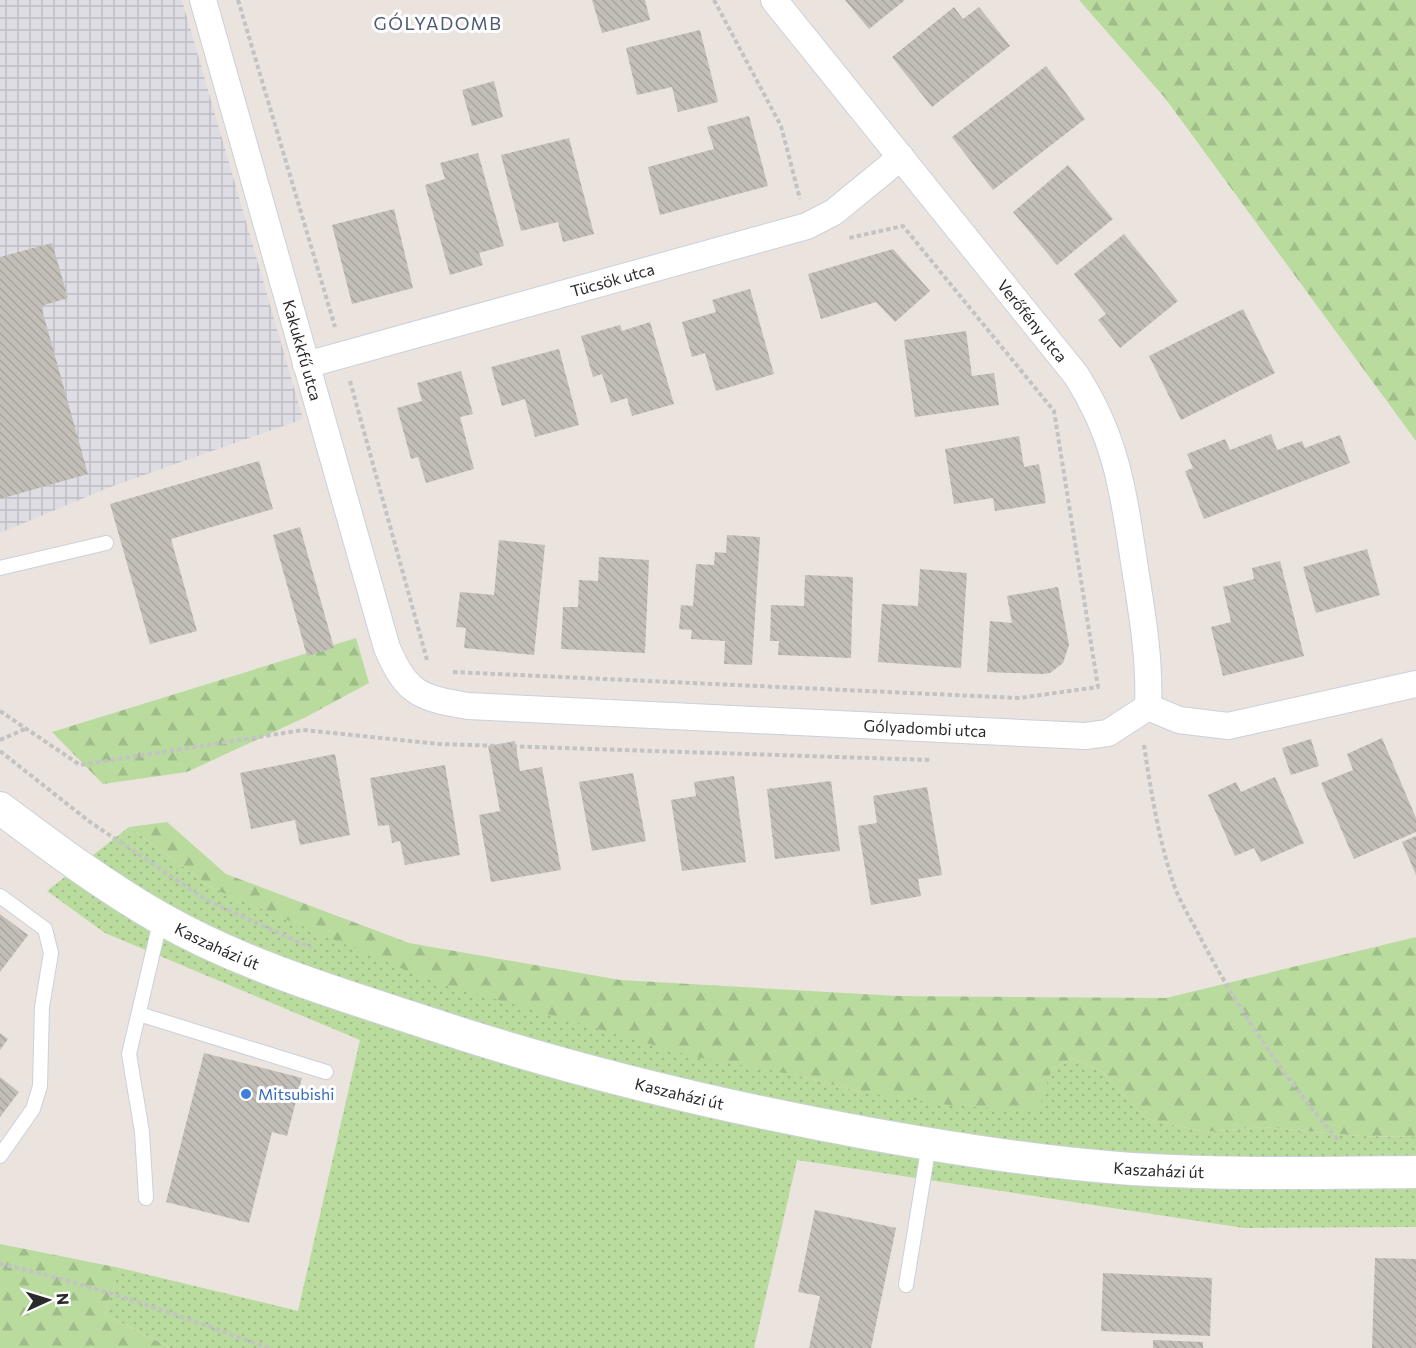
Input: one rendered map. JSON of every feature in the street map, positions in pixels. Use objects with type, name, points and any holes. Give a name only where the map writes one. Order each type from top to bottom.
[{"type":"street","name":"Kakukkfű utca","points":[[203,0],[387,648],[399,676],[418,693]]},
{"type":"street","name":"Verőfény utca","points":[[774,0],[1076,375],[1103,422],[1116,459],[1125,505],[1147,647],[1148,707]]},
{"type":"street","name":"Tücsök utca","points":[[306,365],[807,226],[834,212],[901,157]]},
{"type":"street","points":[[1148,707],[1179,720],[1228,726],[1256,722],[1416,684]]},
{"type":"street","name":"Gólyadombi utca","points":[[418,693],[468,706],[1084,736],[1108,733],[1148,707]]},
{"type":"street","name":"Kaszaházi út","points":[[0,808],[80,867],[161,918],[267,968],[484,1042],[765,1114],[929,1144],[1034,1159],[1184,1172],[1416,1172]]},
{"type":"lane","points":[[0,568],[106,543]]},
{"type":"lane","points":[[0,896],[45,929],[51,953],[42,1007],[40,1086],[33,1109],[0,1156]]},
{"type":"lane","points":[[146,1198],[142,1132],[129,1054],[161,918]]},
{"type":"lane","points":[[139,1014],[326,1072]]},
{"type":"lane","points":[[906,1286],[929,1144]]},
{"type":"path","points":[[238,0],[343,354],[430,671]]},
{"type":"path","points":[[714,0],[781,126],[800,200],[789,204]]},
{"type":"path","points":[[442,671],[1019,698],[1098,687],[1054,411],[903,226],[846,239]]},
{"type":"path","points":[[0,711],[80,765],[303,730],[440,744],[941,760]]},
{"type":"path","points":[[0,740],[26,728]]},
{"type":"path","points":[[1144,743],[1153,804],[1175,888],[1210,958],[1255,1029],[1300,1095],[1346,1149]]},
{"type":"path","points":[[0,751],[90,822],[208,902],[320,952]]},
{"type":"path","points":[[0,1264],[58,1276],[114,1293],[269,1348]]},
{"type":"shaded area","points":[[0,0],[182,0],[303,419],[110,487],[0,533]]},
{"type":"green space","points":[[1079,0],[1416,0],[1416,441],[1165,98]]},
{"type":"green space","points":[[356,638],[369,683],[306,717],[187,772],[103,784],[52,732]]},
{"type":"green space","points":[[167,822],[226,874],[409,943],[620,980],[898,996],[1166,998],[1416,937],[1416,1137],[1361,1136],[1263,1127],[1205,1132],[1147,1119],[1102,1072],[1074,1059],[1052,1068],[1038,1111],[949,1105],[860,1092],[796,1075],[691,1056],[427,979],[212,888],[129,827]]},
{"type":"green space","points":[[129,827],[212,888],[796,1075],[860,1092],[1052,1068],[1074,1059],[1102,1072],[1147,1119],[1205,1132],[1263,1127],[1361,1136],[1416,1137],[1416,1227],[1244,1228],[797,1160],[754,1348],[171,1348],[104,1314],[120,1268],[298,1311],[360,1040],[105,933],[47,891]]},
{"type":"green space","points":[[0,1244],[120,1268],[104,1314],[171,1348],[0,1348]]},
{"type":"building","points":[[592,0],[645,0],[650,20],[602,33]]},
{"type":"building","points":[[845,0],[905,0],[869,29]]},
{"type":"building","points":[[954,7],[963,19],[979,7],[1010,46],[932,107],[892,57]]},
{"type":"building","points":[[700,30],[718,102],[678,112],[672,87],[637,95],[626,48]]},
{"type":"building","points":[[1046,66],[1085,119],[993,190],[952,137]]},
{"type":"building","points":[[494,81],[503,117],[472,126],[462,90]]},
{"type":"building","points":[[749,116],[768,186],[660,215],[648,167],[714,149],[707,127]]},
{"type":"building","points":[[569,138],[594,234],[563,242],[558,222],[521,231],[501,155]]},
{"type":"building","points":[[478,153],[504,246],[479,253],[483,265],[450,275],[425,185],[445,179],[440,163]]},
{"type":"building","points":[[1068,165],[1113,219],[1057,265],[1013,212]]},
{"type":"building","points":[[394,209],[413,288],[352,304],[332,225]]},
{"type":"building","points":[[1124,234],[1178,301],[1120,348],[1098,320],[1106,314],[1074,274]]},
{"type":"building","points":[[52,243],[68,298],[41,306],[88,474],[0,499],[0,257]]},
{"type":"building","points":[[893,249],[930,291],[895,322],[876,302],[821,319],[808,274]]},
{"type":"building","points":[[750,289],[774,374],[716,391],[705,353],[692,357],[682,322],[716,312],[712,300]]},
{"type":"building","points":[[1243,309],[1275,373],[1181,420],[1149,356]]},
{"type":"building","points":[[650,322],[674,404],[632,416],[627,398],[611,403],[602,374],[593,377],[581,336],[620,325],[622,331]]},
{"type":"building","points":[[966,331],[972,376],[994,373],[999,405],[915,417],[904,340]]},
{"type":"building","points":[[559,349],[579,425],[535,437],[525,399],[502,406],[491,367]]},
{"type":"building","points":[[461,371],[473,414],[460,417],[474,469],[426,483],[418,457],[411,459],[397,408],[422,401],[417,383]]},
{"type":"building","points":[[1271,434],[1277,450],[1302,441],[1305,448],[1340,435],[1350,463],[1204,519],[1185,471],[1193,468],[1187,454],[1225,439],[1230,450]]},
{"type":"building","points":[[1019,436],[1024,467],[1039,464],[1046,503],[995,511],[993,498],[954,504],[945,449]]},
{"type":"building","points":[[259,461],[273,509],[171,539],[197,631],[150,644],[110,504]]},
{"type":"building","points":[[300,527],[334,648],[307,656],[273,535]]},
{"type":"building","points":[[727,535],[760,537],[752,665],[724,664],[725,641],[691,639],[692,630],[679,629],[681,605],[693,606],[696,564],[714,565],[715,552],[726,553]]},
{"type":"building","points":[[499,540],[545,545],[534,655],[464,648],[466,628],[456,627],[460,592],[494,595]]},
{"type":"building","points":[[1367,549],[1380,595],[1316,613],[1303,567]]},
{"type":"building","points":[[599,557],[649,560],[645,653],[561,649],[563,607],[578,607],[579,580],[598,581]]},
{"type":"building","points":[[1280,561],[1304,656],[1223,676],[1211,627],[1231,622],[1223,587],[1254,579],[1252,568]]},
{"type":"building","points":[[920,569],[967,573],[961,668],[878,662],[882,604],[918,606]]},
{"type":"building","points":[[805,575],[853,577],[851,658],[778,655],[779,641],[770,641],[771,605],[804,606]]},
{"type":"building","points":[[1058,587],[1069,645],[1063,663],[1050,673],[1042,674],[987,672],[990,621],[1012,623],[1007,596]]},
{"type":"building","points":[[1382,738],[1416,818],[1416,832],[1354,859],[1321,783],[1353,770],[1347,754]]},
{"type":"building","points":[[1311,739],[1319,766],[1291,775],[1282,748]]},
{"type":"building","points":[[515,741],[520,771],[542,767],[561,870],[491,882],[479,815],[500,811],[488,746]]},
{"type":"building","points":[[335,754],[350,835],[300,845],[295,820],[251,829],[240,773]]},
{"type":"building","points":[[445,765],[460,855],[405,865],[400,841],[392,843],[389,825],[378,826],[370,778]]},
{"type":"building","points":[[633,773],[646,841],[592,851],[579,782]]},
{"type":"building","points":[[734,776],[746,862],[682,871],[671,800],[696,796],[694,782]]},
{"type":"building","points":[[1275,777],[1304,843],[1261,862],[1254,848],[1235,856],[1208,795],[1236,782],[1241,792]]},
{"type":"building","points":[[831,781],[840,851],[775,859],[767,789]]},
{"type":"building","points":[[927,787],[942,875],[918,879],[921,896],[871,905],[858,826],[877,823],[873,796]]},
{"type":"building","points":[[1416,836],[1416,875],[1402,842]]},
{"type":"building","points":[[0,914],[28,935],[0,972]]},
{"type":"building","points":[[0,1033],[8,1039],[0,1050]]},
{"type":"building","points":[[204,1053],[302,1078],[287,1136],[272,1132],[249,1223],[166,1202]]},
{"type":"building","points":[[0,1077],[19,1092],[0,1117]]},
{"type":"building","points":[[815,1210],[896,1228],[871,1348],[809,1348],[820,1296],[798,1292]]},
{"type":"building","points":[[1375,1258],[1416,1259],[1416,1348],[1372,1348]]},
{"type":"building","points":[[1103,1273],[1212,1278],[1210,1336],[1101,1331]]},
{"type":"building","points":[[1153,1340],[1203,1342],[1203,1348],[1153,1348]]},
{"type":"place","name":"Mitsubishi","points":[[246,1094]]},
{"type":"district","name":"GÓLYADOMB","points":[[438,24]]}]
